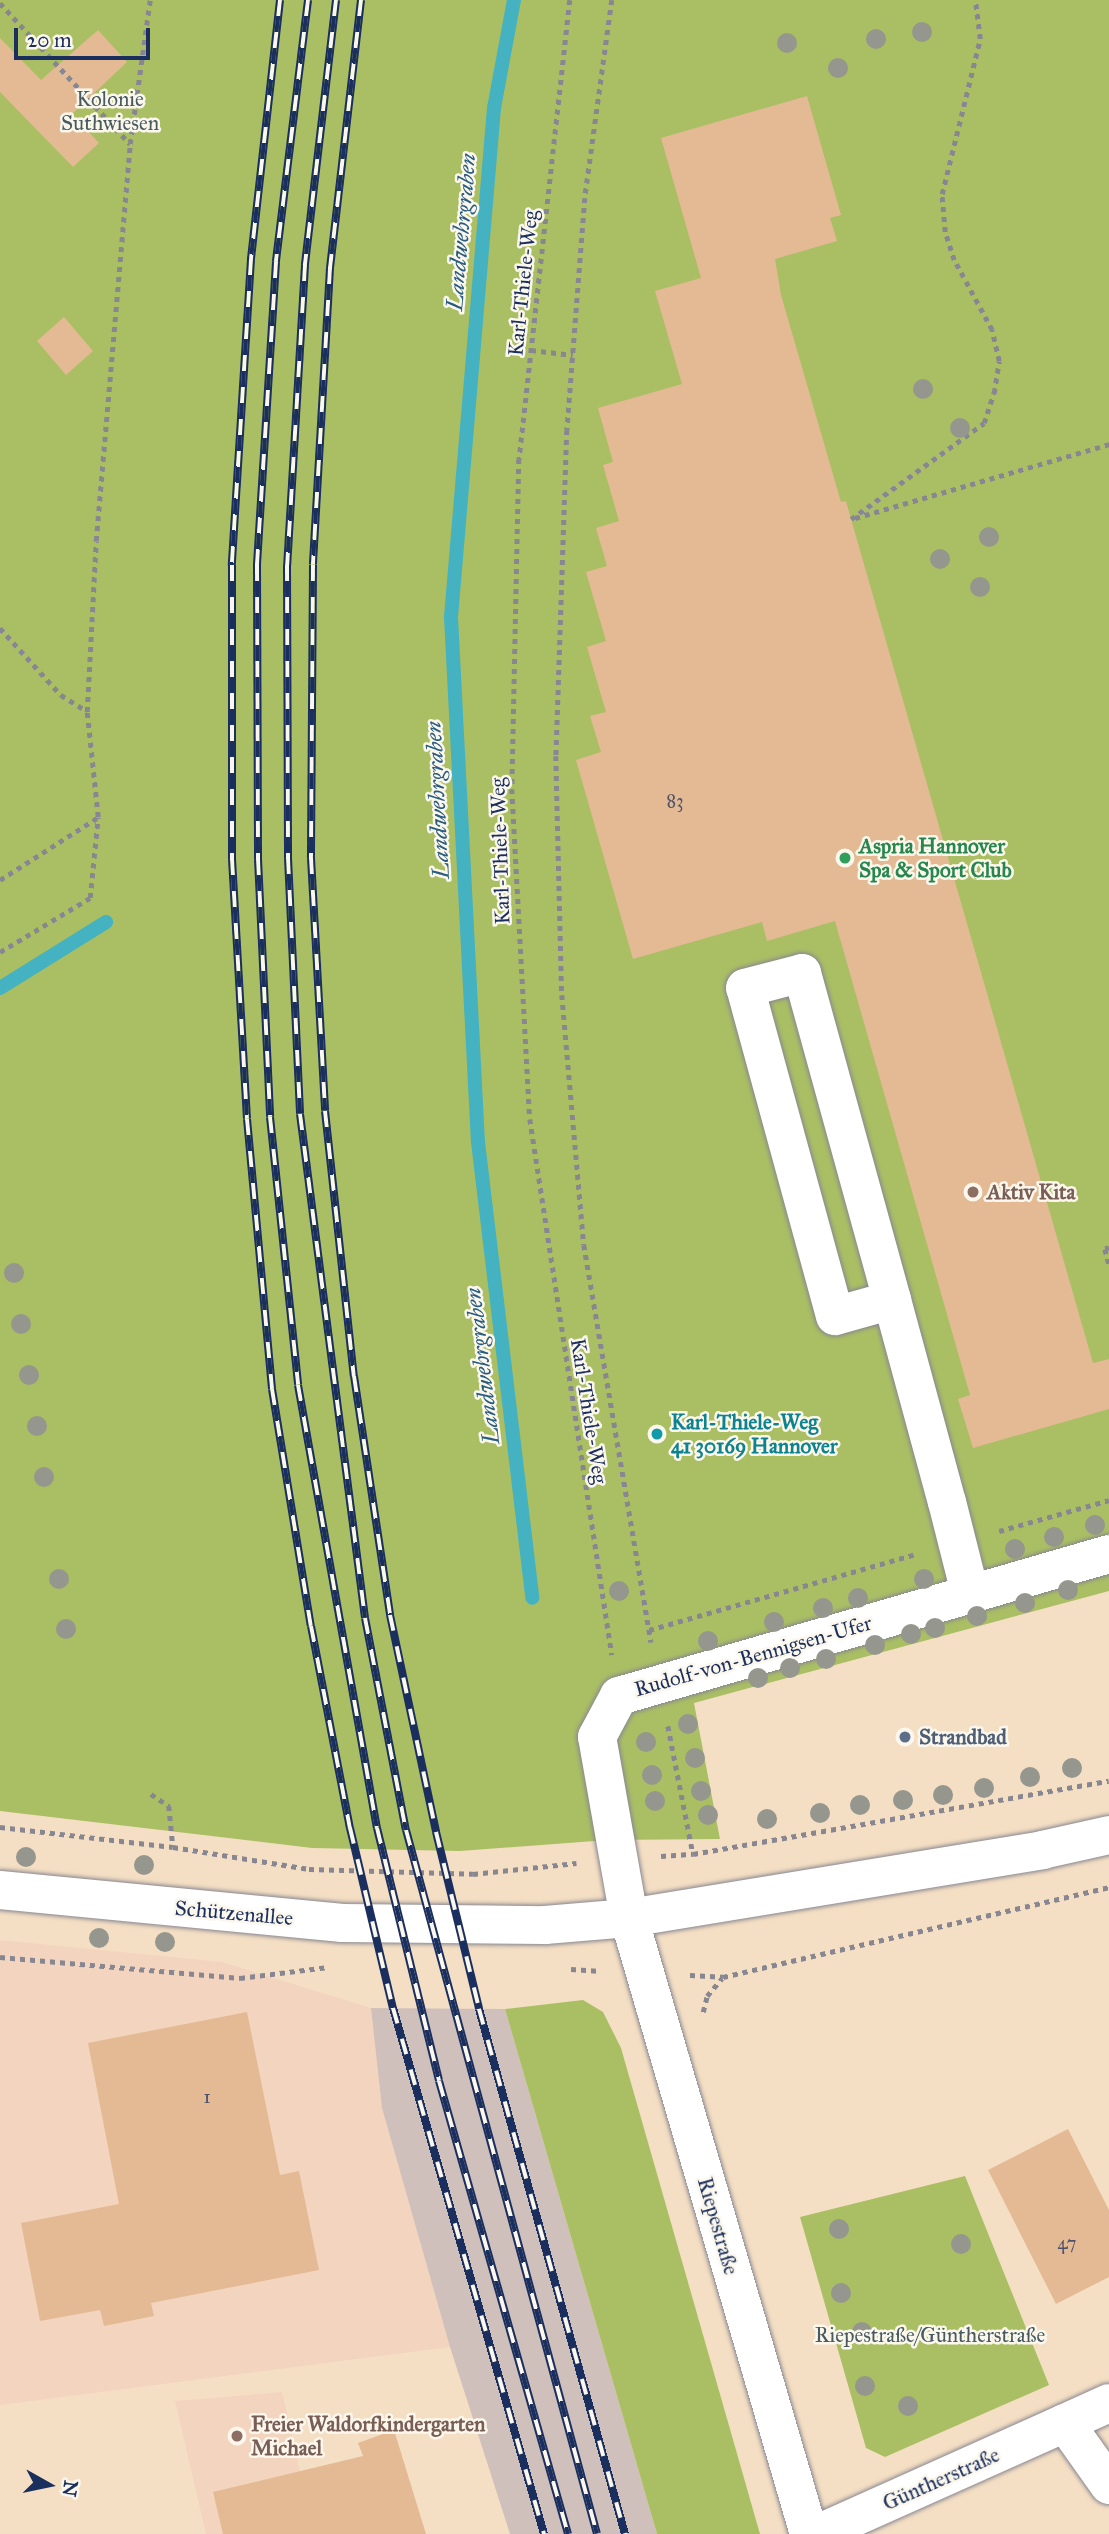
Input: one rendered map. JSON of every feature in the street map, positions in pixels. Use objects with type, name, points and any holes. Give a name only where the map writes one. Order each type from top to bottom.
[{"type":"street","points":[[891,1300],[835,1316],[745,988],[802,972],[891,1300],[970,1593]]},
{"type":"street","name":"Rudolf-von-Bennigsen-Ufer","points":[[629,1918],[597,1737],[618,1696],[1109,1554]]},
{"type":"street","points":[[629,1918],[1042,1850],[1109,1835]]},
{"type":"street","name":"Schützenallee","points":[[0,1890],[342,1923],[469,1927],[629,1918]]},
{"type":"street","name":"Riepestraße","points":[[629,1918],[809,2534]]},
{"type":"street","name":"Güntherstraße","points":[[817,2534],[1109,2403]]},
{"type":"street","points":[[1065,2423],[1109,2485]]},
{"type":"path","points":[[0,952],[90,898],[98,817],[88,712],[96,541],[130,144],[150,0]]},
{"type":"path","name":"Karl-Thiele-Weg","points":[[570,0],[519,459],[512,789],[530,1119],[618,1696]]},
{"type":"path","points":[[612,0],[585,198],[573,355],[556,756],[562,995],[584,1245],[649,1630],[674,1678],[693,1854],[1109,1781]]},
{"type":"path","points":[[975,0],[980,39],[942,194],[945,232],[954,260],[992,330],[999,361],[994,393],[984,423],[851,519],[1109,444]]},
{"type":"path","points":[[0,3],[130,144]]},
{"type":"path","points":[[531,350],[573,355]]},
{"type":"path","points":[[0,628],[61,695],[88,712]]},
{"type":"path","points":[[0,880],[98,817]]},
{"type":"path","points":[[1109,1248],[1105,1249],[1109,1264]]},
{"type":"path","points":[[649,1630],[888,1563]]},
{"type":"path","points":[[151,1794],[169,1806],[173,1847]]},
{"type":"path","points":[[0,1827],[173,1847],[309,1869],[473,1874]]},
{"type":"path","points":[[644,1973],[723,1977],[1109,1887]]},
{"type":"path","points":[[0,1957],[240,1978],[335,1966]]},
{"type":"shaded area","points":[[0,1940],[222,1962],[371,2008],[382,2108],[450,2347],[0,2405]]},
{"type":"shaded area","points":[[371,2008],[505,2009],[657,2534],[510,2534],[450,2347],[382,2108]]},
{"type":"shaded area","name":"Freier Waldorfkindergarten Michael","points":[[282,2392],[314,2534],[206,2534],[175,2401]]},
{"type":"green space","name":"Kolonie Suthwiesen","points":[[0,0],[1109,0],[1109,1591],[694,1703],[720,1839],[608,1840],[460,1851],[312,1848],[0,1811]]},
{"type":"green space","points":[[583,2000],[603,2012],[621,2048],[760,2534],[657,2534],[505,2009]]},
{"type":"green space","name":"Riepestraße/Güntherstraße","points":[[965,2176],[1049,2385],[885,2457],[866,2448],[800,2217]]},
{"type":"building","points":[[98,30],[127,62],[72,114],[99,143],[73,167],[0,92],[0,38],[41,80]]},
{"type":"building","points":[[807,96],[841,215],[830,218],[837,241],[775,259],[781,295],[841,502],[846,501],[1093,1363],[1109,1359],[1109,1409],[973,1448],[958,1399],[970,1395],[835,921],[767,941],[762,922],[633,959],[576,760],[601,752],[590,716],[606,712],[587,647],[606,641],[586,572],[607,566],[596,528],[619,521],[603,465],[613,462],[598,408],[682,384],[655,291],[701,278],[661,138]]},
{"type":"building","points":[[64,317],[93,351],[66,375],[37,341]]},
{"type":"building","points":[[247,2012],[280,2175],[299,2171],[319,2270],[151,2303],[154,2316],[104,2326],[100,2310],[40,2321],[21,2223],[119,2204],[88,2043]]},
{"type":"building","points":[[1068,2129],[1109,2210],[1109,2277],[1056,2304],[988,2170]]},
{"type":"building","points":[[394,2430],[426,2534],[223,2534],[213,2492],[363,2456],[358,2443]]},
{"type":"waterway","name":"Landwehrgraben","points":[[514,0],[494,108],[451,617],[478,1142],[532,1598]]},
{"type":"waterway","points":[[0,988],[106,922]]},
{"type":"railway","points":[[280,0],[251,259],[232,565],[232,859],[247,1119],[272,1389],[311,1626],[350,1828],[393,2008],[544,2534]]},
{"type":"railway","points":[[308,0],[276,262],[257,565],[258,859],[270,1117],[298,1385],[377,1828],[439,2081],[568,2534]]},
{"type":"railway","points":[[336,0],[305,265],[287,565],[288,858],[300,1114],[365,1618],[406,1830],[597,2534]]},
{"type":"railway","points":[[361,0],[330,268],[313,565],[311,858],[325,1111],[354,1376],[390,1615],[436,1832],[479,2009],[625,2534]]},
{"type":"place","name":"Aspria Hannover Spa & Sport Club","points":[[845,858]]},
{"type":"place","name":"Aktiv Kita","points":[[973,1192]]},
{"type":"place","name":"Karl-Thiele-Weg 41 30169 Hannover","points":[[657,1434]]},
{"type":"place","name":"Strandbad","points":[[905,1737]]},
{"type":"place","name":"Freier Waldorfkindergarten Michael","points":[[237,2436]]}]
